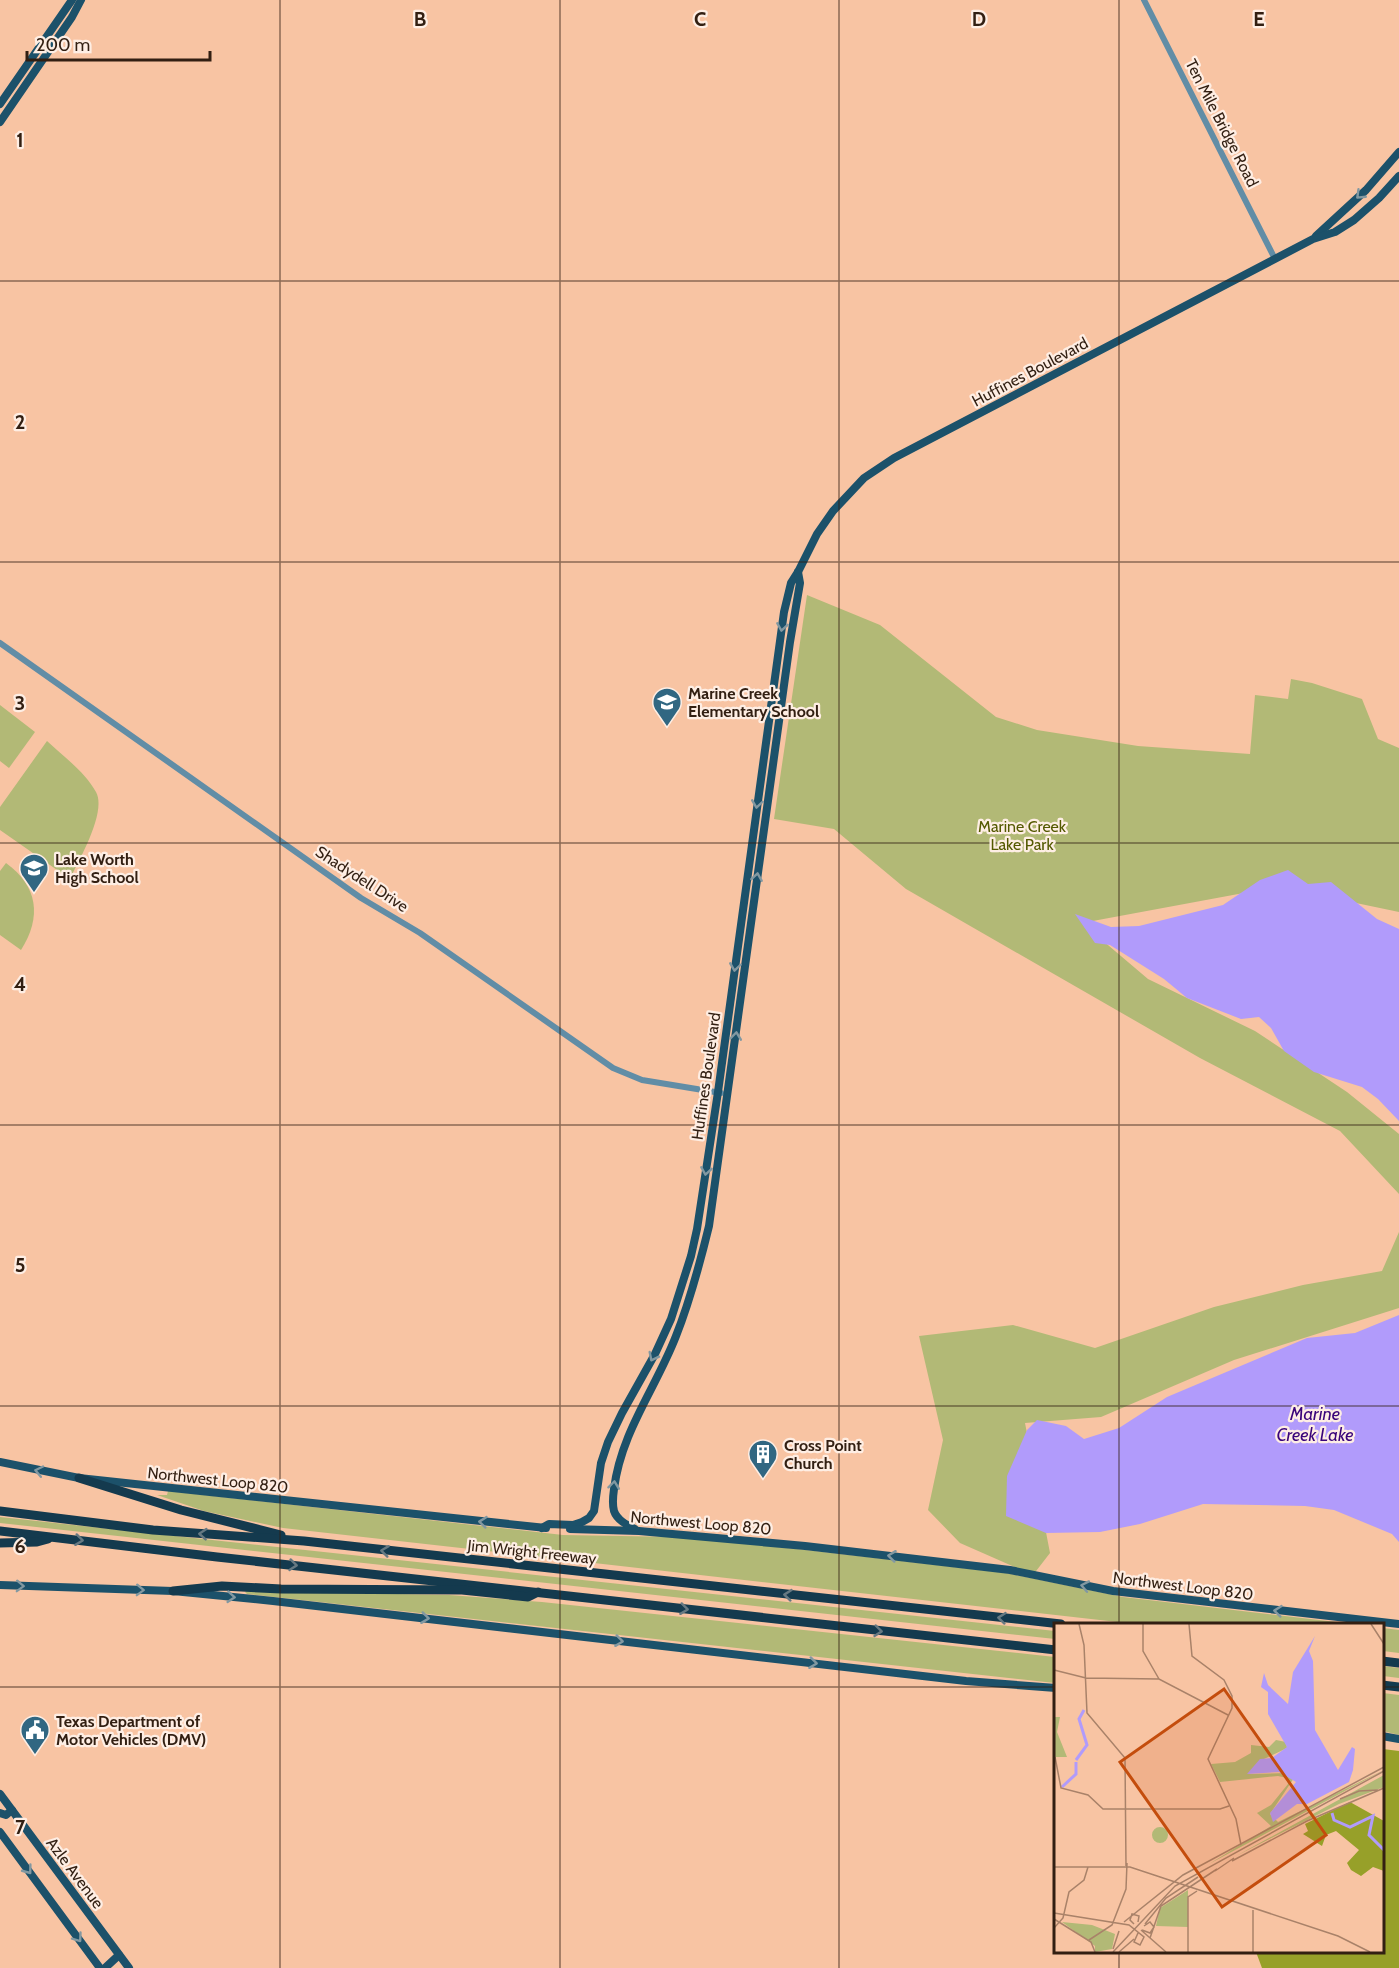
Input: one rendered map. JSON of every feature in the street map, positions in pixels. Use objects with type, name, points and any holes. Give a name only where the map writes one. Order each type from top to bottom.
[{"type":"highway","points":[[79,1478],[181,1510],[304,1541]]},
{"type":"highway","name":"Jim Wright Freeway","points":[[0,1511],[153,1530],[304,1541],[1054,1623]]},
{"type":"highway","points":[[0,1531],[1054,1650]]},
{"type":"highway","points":[[0,1543],[37,1542],[54,1537]]},
{"type":"highway","points":[[173,1591],[222,1586],[281,1589],[462,1590],[528,1597],[538,1592]]},
{"type":"highway","points":[[1384,1661],[1399,1663]]},
{"type":"highway","points":[[1384,1685],[1399,1687]]},
{"type":"main road","points":[[0,104],[72,0]]},
{"type":"main road","points":[[0,122],[72,17],[81,0]]},
{"type":"main road","name":"Huffines Boulevard","points":[[1313,239],[1366,190],[1399,152]]},
{"type":"main road","name":"Huffines Boulevard","points":[[542,1528],[549,1524],[573,1525],[582,1522],[594,1511],[601,1463],[622,1413],[667,1328],[691,1256],[718,1092],[780,640],[791,583],[817,534],[833,511],[864,478],[894,458],[1313,239],[1335,231],[1354,220],[1399,176]]},
{"type":"main road","name":"Huffines Boulevard","points":[[639,1531],[623,1523],[615,1514],[612,1503],[616,1471],[624,1444],[676,1337],[702,1259],[709,1226],[800,584],[798,572]]},
{"type":"main road","points":[[691,1256],[702,1259]]},
{"type":"main road","points":[[622,1413],[635,1420]]},
{"type":"main road","name":"Northwest Loop 820","points":[[0,1462],[79,1478],[542,1528],[639,1531],[805,1546],[1010,1569],[1113,1592],[1399,1624]]},
{"type":"main road","points":[[0,1585],[173,1591],[273,1600],[966,1681],[1054,1688]]},
{"type":"main road","points":[[1384,1736],[1399,1739]]},
{"type":"main road","name":"Azle Avenue","points":[[0,1794],[129,1968]]},
{"type":"main road","points":[[0,1813],[6,1815],[12,1810]]},
{"type":"main road","points":[[0,1832],[102,1968],[119,1955]]},
{"type":"street","name":"Ten Mile Bridge Road","points":[[1143,0],[1275,259]]},
{"type":"street","name":"Shadydell Drive","points":[[0,643],[353,892],[420,933],[613,1068],[642,1080],[728,1094]]},
{"type":"green space","name":"Marine Creek Lake Park","points":[[807,595],[880,625],[996,717],[1037,730],[1138,746],[1250,754],[1255,695],[1288,699],[1291,679],[1312,683],[1362,699],[1378,739],[1399,748],[1399,912],[1356,903],[1298,883],[1082,923],[1148,979],[1255,1031],[1347,1092],[1399,1134],[1399,1194],[1340,1131],[1200,1058],[906,889],[834,829],[774,819]]},
{"type":"green space","points":[[0,705],[35,732],[9,768],[0,761]]},
{"type":"green space","points":[[47,741],[86,778],[96,792],[98,801],[95,823],[70,879],[0,830],[0,807]]},
{"type":"green space","points":[[6,863],[25,882],[33,903],[32,926],[21,950],[0,935],[0,871]]},
{"type":"green space","points":[[1399,1232],[1399,1308],[1234,1360],[1101,1417],[1025,1423],[1050,1553],[1033,1575],[960,1543],[928,1510],[943,1440],[919,1336],[1013,1325],[1095,1348],[1214,1307],[1303,1285],[1382,1271]]},
{"type":"green space","points":[[168,1491],[563,1535],[679,1537],[797,1549],[1006,1573],[1123,1597],[1344,1623],[1126,1623],[283,1528],[204,1511],[157,1495],[167,1495]]},
{"type":"green space","points":[[0,1517],[1054,1631],[1054,1639],[0,1523]]},
{"type":"green space","points":[[245,1592],[449,1595],[542,1602],[1054,1657],[1054,1683],[247,1594]]},
{"type":"green space","points":[[1384,1628],[1399,1630],[1399,1653],[1384,1651]]},
{"type":"green space","points":[[1384,1666],[1399,1668],[1399,1678],[1384,1676]]},
{"type":"green space","points":[[1384,1693],[1399,1695],[1399,1735],[1384,1731]]},
{"type":"green space","points":[[1384,1749],[1399,1751],[1399,1968],[1262,1968],[1256,1953],[1384,1953]]},
{"type":"water","points":[[1288,870],[1308,884],[1331,882],[1377,919],[1399,929],[1399,1121],[1378,1099],[1362,1087],[1314,1072],[1284,1051],[1271,1028],[1259,1017],[1241,1019],[1187,998],[1164,979],[1110,945],[1095,943],[1075,914],[1111,927],[1139,926],[1223,905],[1260,880]]},
{"type":"water","name":"Marine Creek Lake","points":[[1399,1315],[1399,1542],[1392,1534],[1334,1510],[1305,1506],[1203,1504],[1140,1524],[1100,1532],[1046,1533],[1006,1516],[1007,1476],[1027,1430],[1037,1420],[1066,1426],[1084,1439],[1119,1428],[1167,1397],[1307,1338],[1355,1333]]},
{"type":"place","name":"Marine Creek Elementary School","points":[[667,728]]},
{"type":"place","name":"Lake Worth High School","points":[[34,894]]},
{"type":"place","name":"Cross Point Church","points":[[763,1480]]},
{"type":"place","name":"Texas Department of Motor Vehicles (DMV)","points":[[35,1756]]}]
